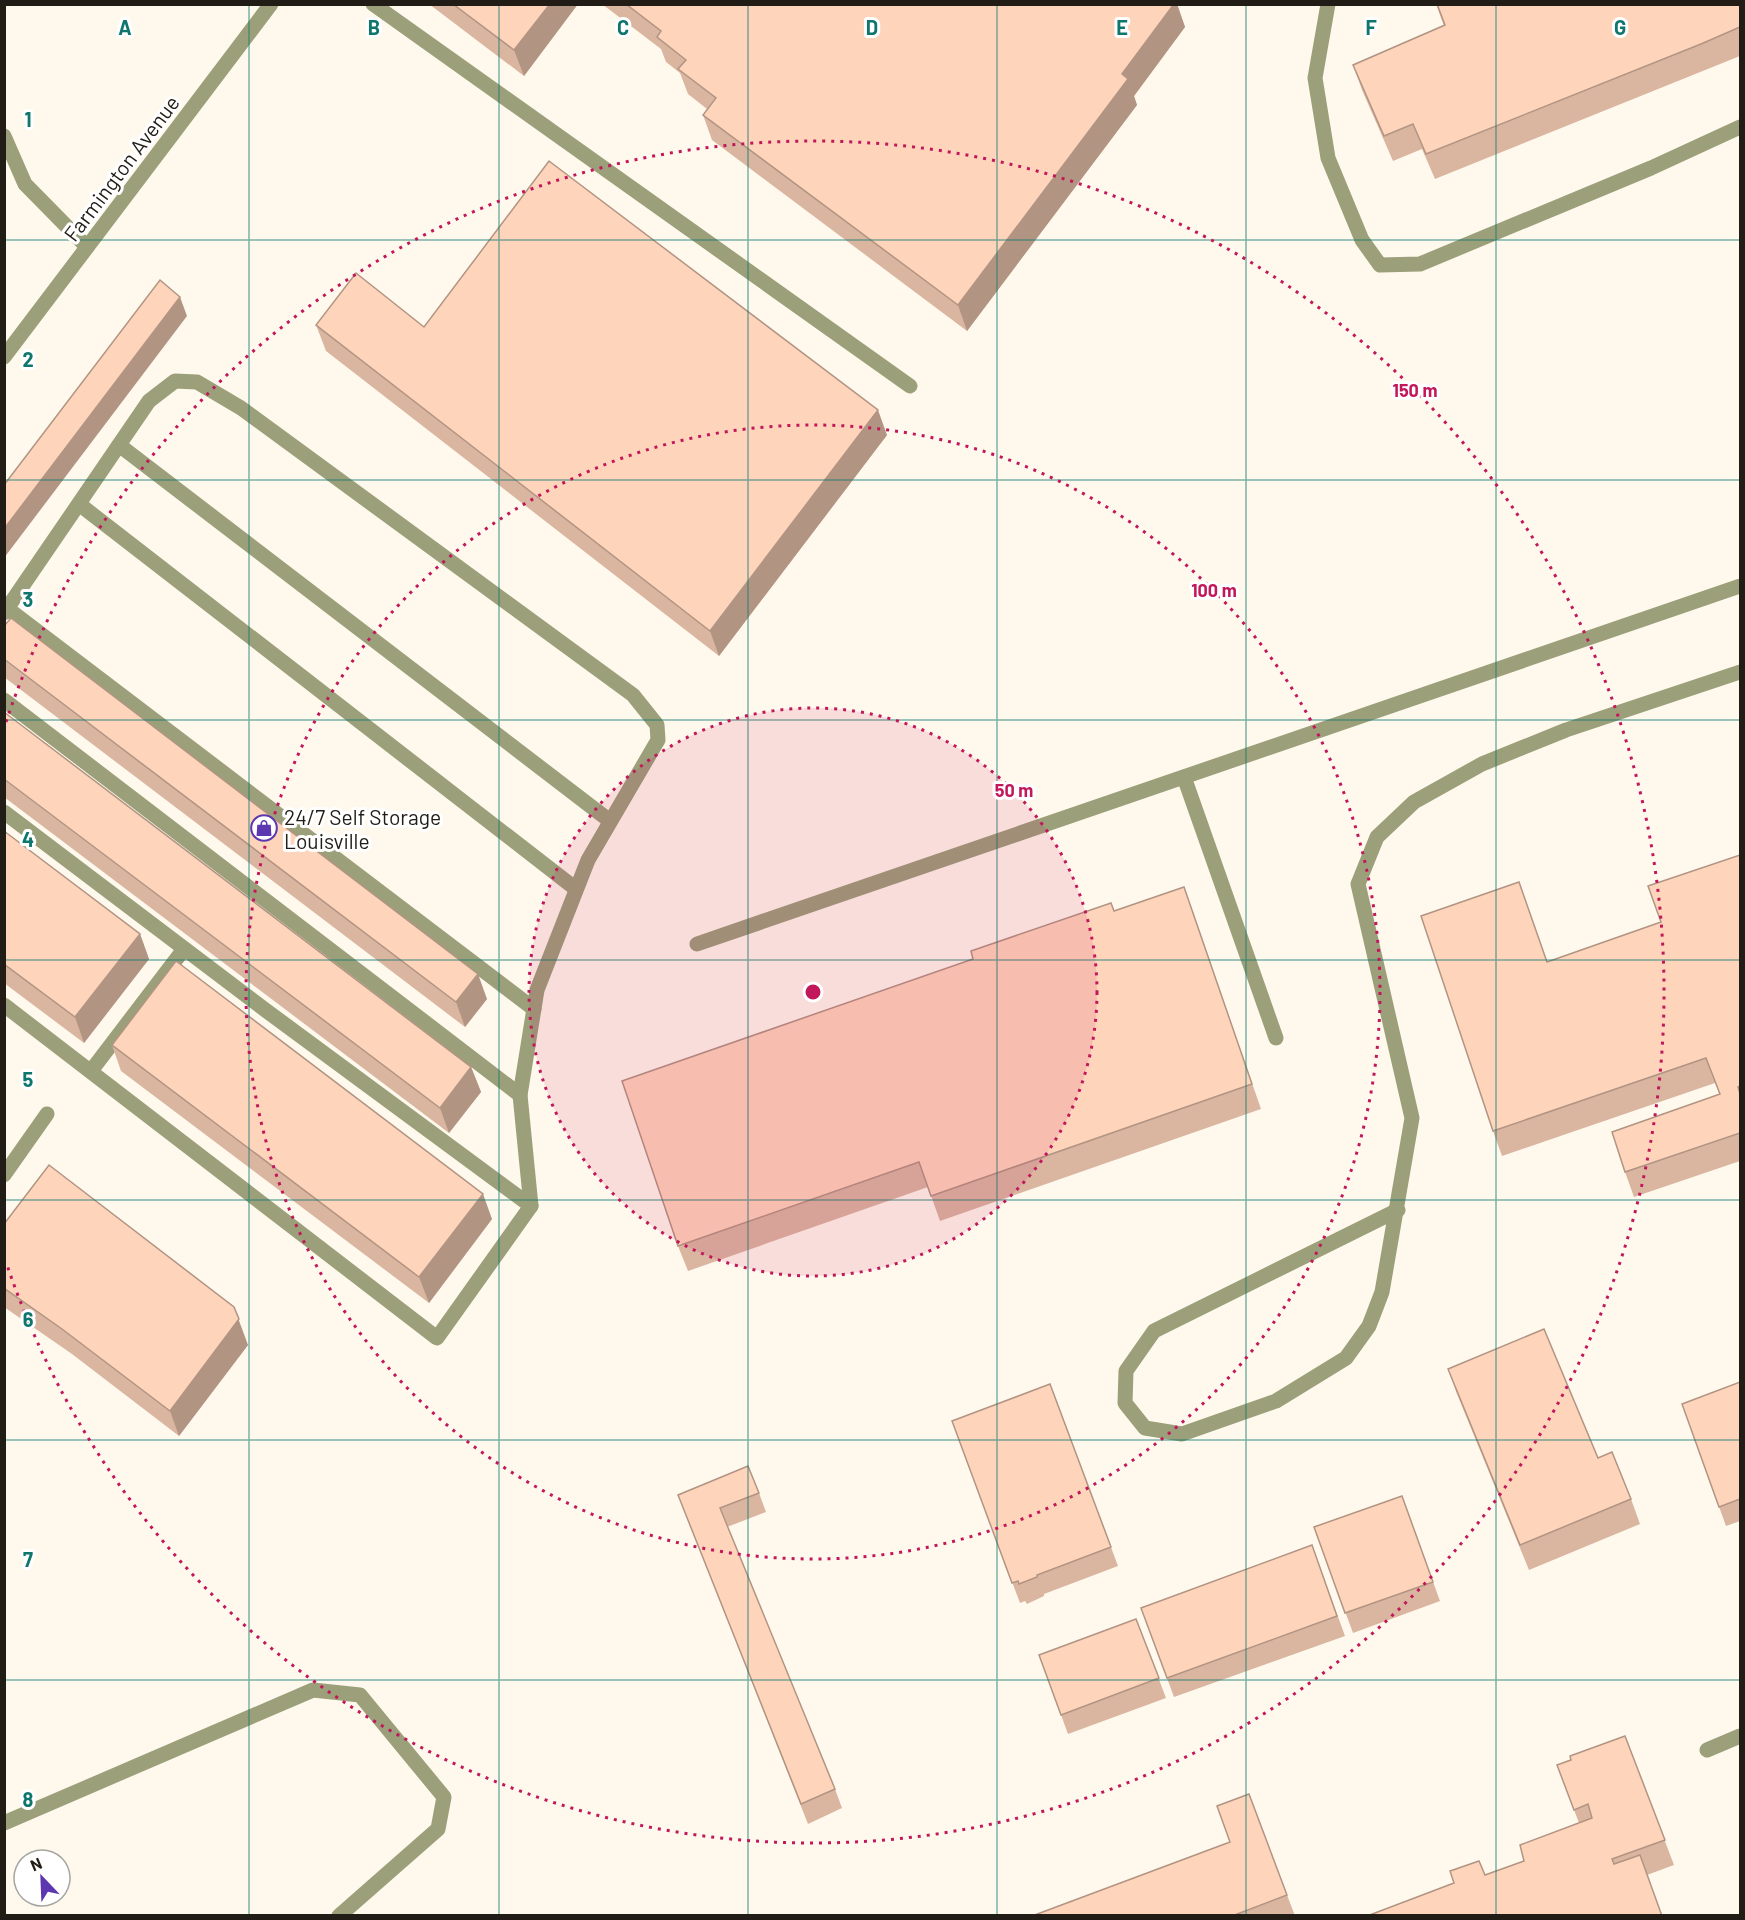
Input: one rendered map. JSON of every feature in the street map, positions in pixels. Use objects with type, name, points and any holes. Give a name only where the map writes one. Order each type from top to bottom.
[{"type":"street","name":"Farmington Avenue","points":[[4,357],[271,4]]},
{"type":"street","points":[[373,4],[910,386]]},
{"type":"street","points":[[1328,4],[1315,78],[1328,158],[1362,240],[1380,265],[1420,264],[1651,168],[1740,127]]},
{"type":"street","points":[[4,136],[26,184],[87,247]]},
{"type":"street","points":[[4,1005],[437,1338],[531,1206],[520,1095],[534,1009],[537,990],[588,860],[658,740],[657,725],[633,695],[241,408],[197,382],[175,381],[149,401],[6,611],[534,1009]]},
{"type":"street","points":[[119,445],[610,821]]},
{"type":"street","points":[[79,504],[576,889]]},
{"type":"street","points":[[697,944],[1740,586]]},
{"type":"street","points":[[1398,1210],[1154,1331],[1126,1371],[1125,1403],[1145,1428],[1182,1434],[1276,1401],[1346,1358],[1369,1326],[1382,1292],[1398,1210],[1412,1119],[1358,884],[1377,837],[1414,802],[1482,764],[1566,730],[1740,672]]},
{"type":"street","points":[[4,700],[520,1095]]},
{"type":"street","points":[[1184,777],[1276,1038]]},
{"type":"street","points":[[4,812],[184,949],[531,1206]]},
{"type":"street","points":[[91,1071],[184,949]]},
{"type":"street","points":[[4,1175],[47,1114]]},
{"type":"street","points":[[4,1823],[313,1690],[360,1695],[444,1797],[438,1829],[339,1916]]},
{"type":"street","points":[[1707,1750],[1740,1736]]},
{"type":"building","points":[[453,4],[550,4],[514,50]]},
{"type":"building","points":[[626,4],[1174,4],[1122,74],[1128,79],[958,305],[703,115],[716,98],[678,69],[686,60],[657,37],[661,31]]},
{"type":"building","points":[[1437,4],[1740,4],[1740,27],[1426,154],[1413,124],[1384,136],[1353,65],[1445,25]]},
{"type":"building","points":[[549,161],[878,410],[710,631],[316,325],[356,273],[424,327]]},
{"type":"building","points":[[160,280],[180,297],[4,529],[4,485]]},
{"type":"building","points":[[11,618],[478,974],[456,1002],[4,659],[4,626]]},
{"type":"building","points":[[4,712],[471,1067],[440,1108],[4,779]]},
{"type":"building","points":[[4,831],[140,934],[75,1017],[4,964]]},
{"type":"building","points":[[1740,855],[1740,1086],[1738,1087],[1740,1133],[1625,1172],[1612,1132],[1720,1094],[1706,1058],[1493,1131],[1421,916],[1519,882],[1547,962],[1661,922],[1648,886]]},
{"type":"building","points":[[1184,887],[1252,1084],[931,1196],[919,1162],[678,1246],[622,1081],[973,959],[971,951],[1111,903],[1114,911]]},
{"type":"building","points":[[176,961],[483,1194],[419,1277],[112,1045]]},
{"type":"building","points":[[49,1165],[234,1307],[239,1319],[170,1411],[4,1288],[4,1224]]},
{"type":"building","points":[[1544,1329],[1598,1458],[1612,1452],[1631,1499],[1520,1545],[1448,1369]]},
{"type":"building","points":[[1740,1382],[1740,1499],[1719,1507],[1682,1404]]},
{"type":"building","points":[[1050,1384],[1111,1547],[1019,1584],[1018,1581],[1012,1583],[952,1421]]},
{"type":"building","points":[[748,1466],[759,1493],[720,1508],[835,1789],[801,1804],[678,1495]]},
{"type":"building","points":[[1402,1496],[1433,1582],[1345,1613],[1314,1527]]},
{"type":"building","points":[[1312,1545],[1337,1616],[1167,1678],[1141,1608]]},
{"type":"building","points":[[1136,1619],[1159,1678],[1061,1715],[1039,1655]]},
{"type":"building","points":[[1625,1736],[1665,1840],[1612,1859],[1614,1864],[1640,1855],[1662,1916],[1367,1916],[1454,1883],[1450,1871],[1479,1861],[1485,1875],[1524,1861],[1520,1845],[1592,1818],[1588,1804],[1574,1810],[1557,1765],[1571,1760],[1570,1756]]},
{"type":"building","points":[[1249,1794],[1287,1895],[1232,1916],[1032,1916],[1230,1842],[1217,1806]]},
{"type":"place","name":"24/7 Self Storage Louisville","points":[[264,828]]}]
